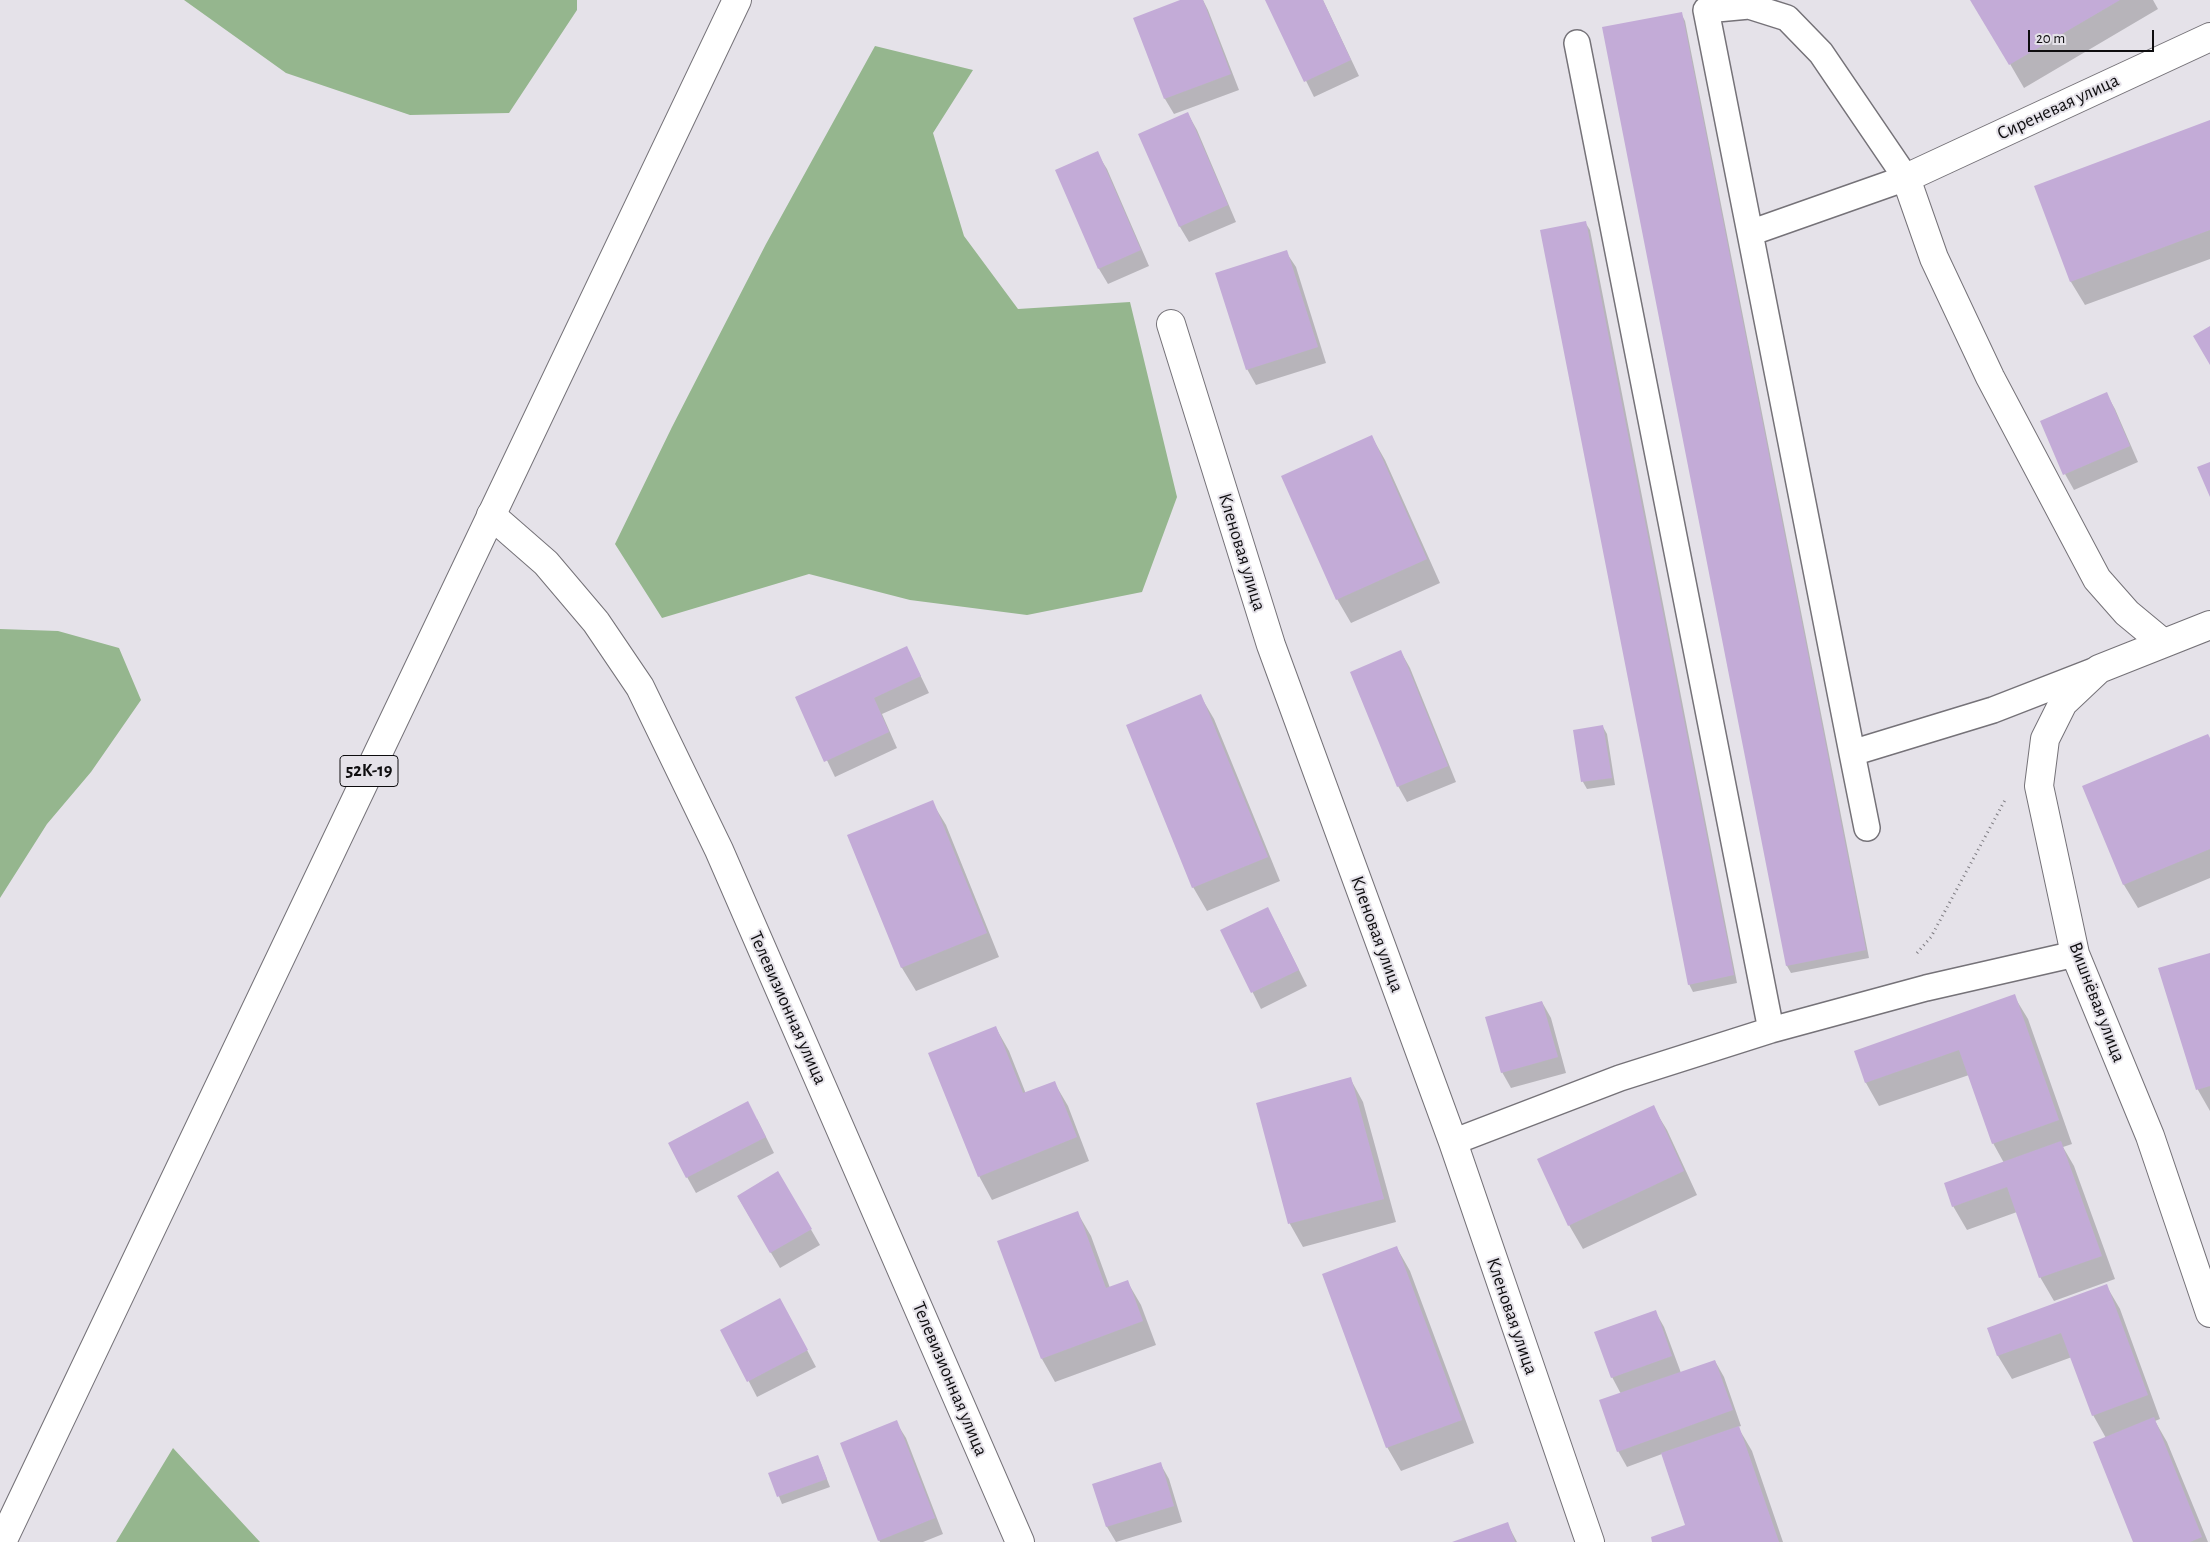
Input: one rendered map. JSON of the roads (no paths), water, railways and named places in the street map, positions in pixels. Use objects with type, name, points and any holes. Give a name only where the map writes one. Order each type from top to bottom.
[{"type":"street","name":"52К-19","points":[[2,1542],[737,0]]},
{"type":"street","name":"Сиреневая улица","points":[[1906,178],[2210,37]]},
{"type":"street","points":[[1906,178],[1934,258],[1990,377],[2097,579],[2127,612],[2162,642]]},
{"type":"street","name":"Кленовая улица","points":[[1171,324],[1271,645],[1453,1142],[1590,1542]]},
{"type":"street","name":"Телевизионная улица","points":[[491,515],[546,563],[596,622],[640,687],[719,850],[1020,1542]]},
{"type":"street","points":[[2099,669],[2210,624]]},
{"type":"street","name":"Вишнёвая улица","points":[[2099,669],[2063,704],[2045,739],[2039,786],[2075,954],[2150,1136],[2210,1313]]},
{"type":"lane","points":[[1750,232],[1906,178],[1822,52],[1787,18],[1749,6],[1706,10],[1867,828]]},
{"type":"lane","points":[[1578,43],[1771,1030]]},
{"type":"lane","points":[[1852,753],[1993,710],[2099,669]]},
{"type":"lane","points":[[1453,1142],[1620,1078],[1771,1030],[1926,988],[2075,954]]}]
